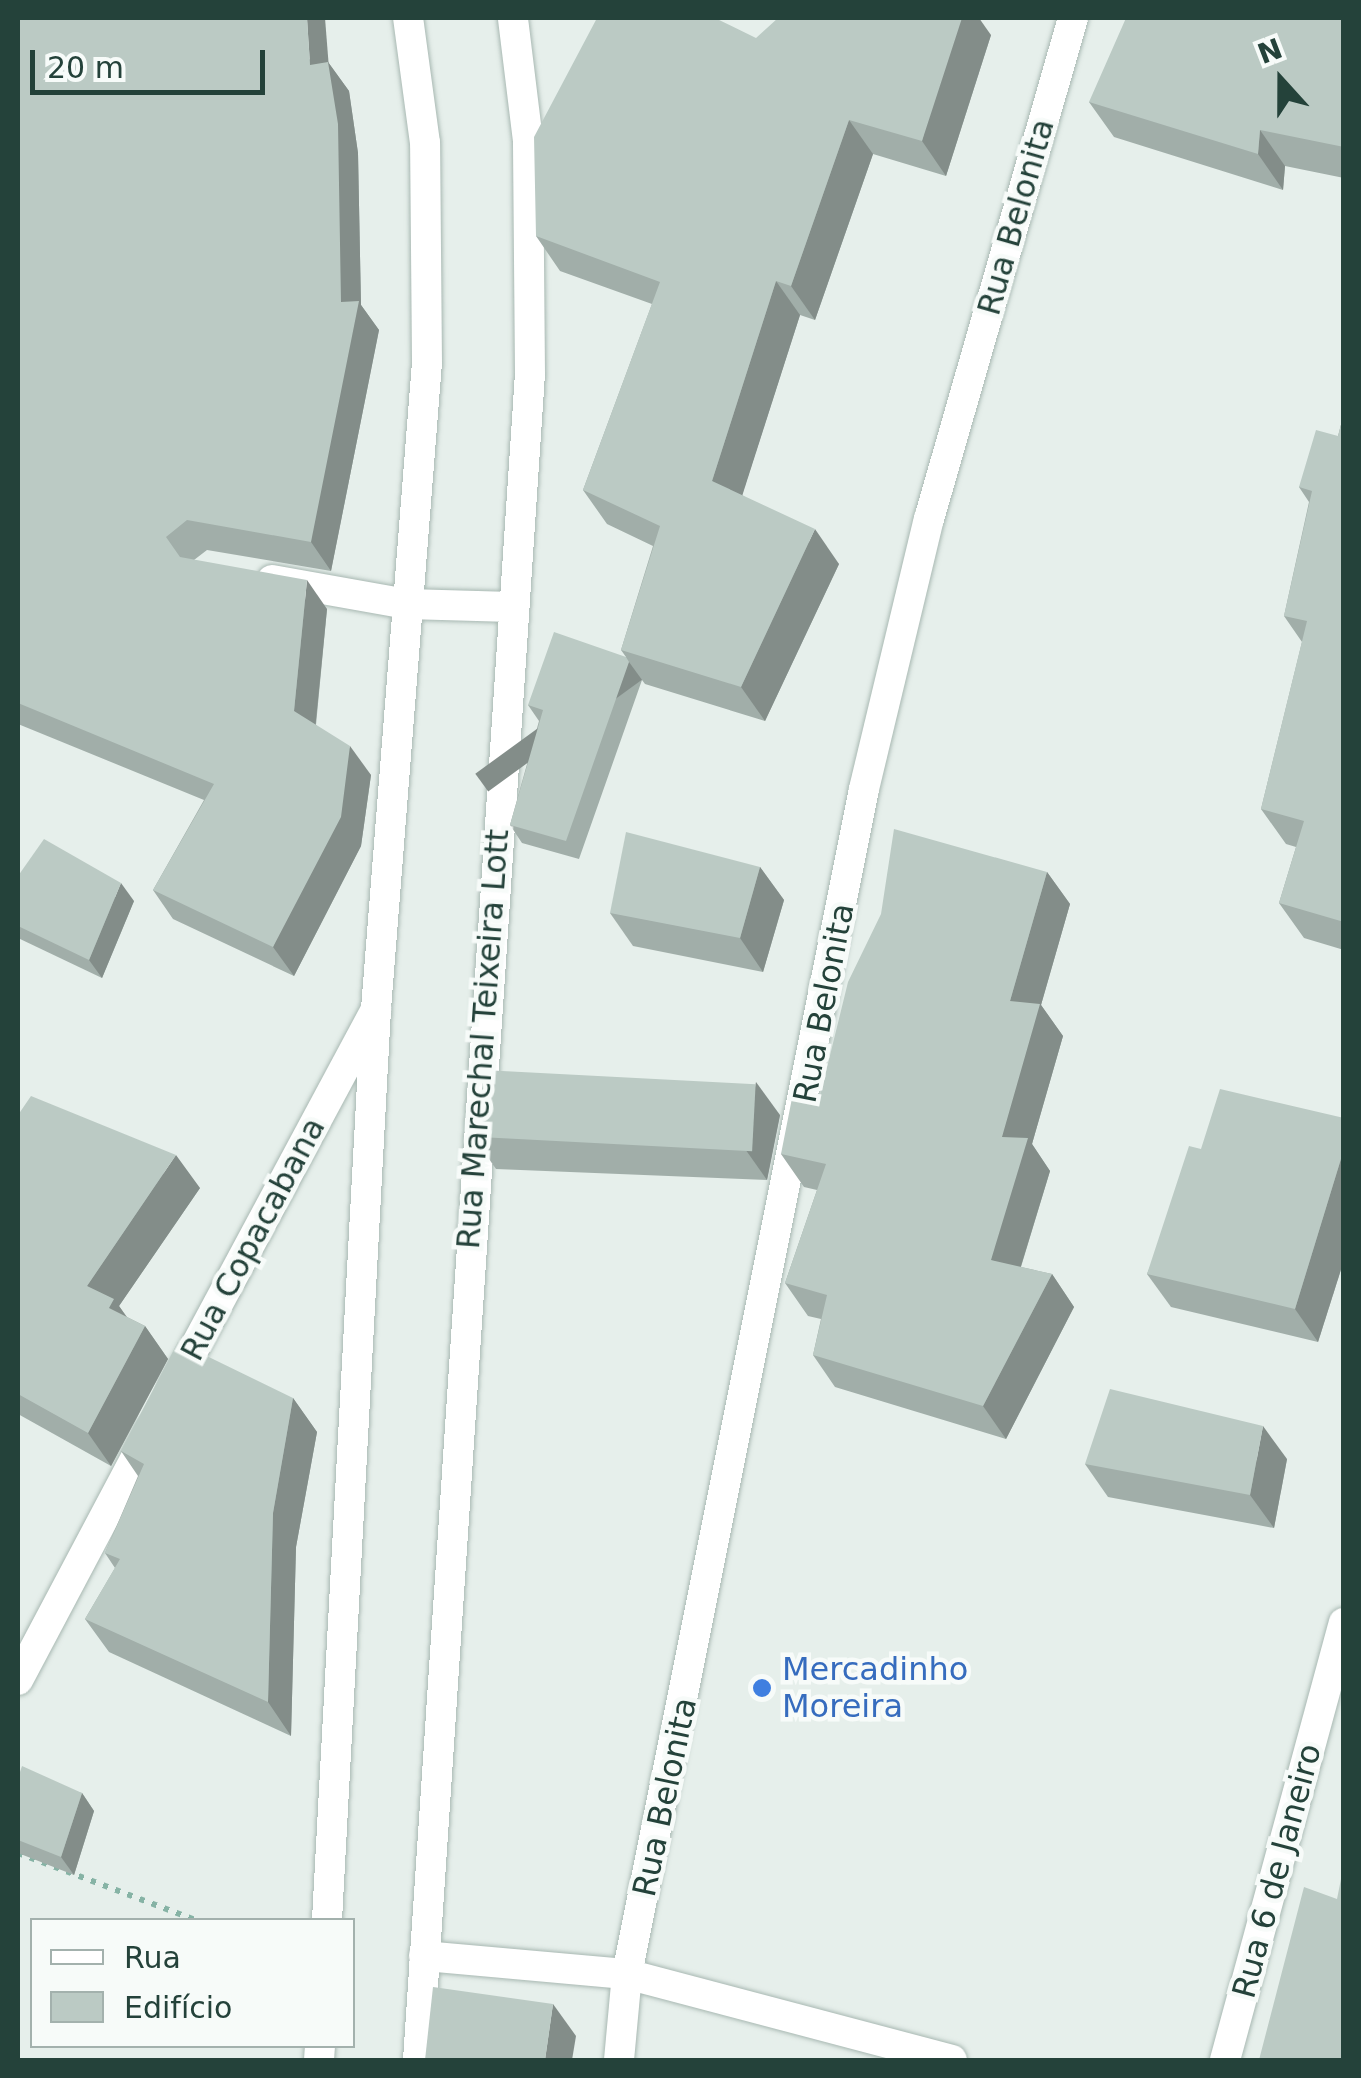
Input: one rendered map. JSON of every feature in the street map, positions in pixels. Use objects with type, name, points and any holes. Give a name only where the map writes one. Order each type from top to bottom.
[{"type":"street","points":[[327,1918],[376,1009],[427,364],[425,143],[408,18]]},
{"type":"street","name":"Rua Marechal Teixeira Lott","points":[[418,2060],[530,374],[528,141],[512,18]]},
{"type":"street","name":"Rua Belonita","points":[[618,2060],[627,1974],[864,790],[929,519],[1074,18]]},
{"type":"street","points":[[242,575],[408,604],[512,607]]},
{"type":"street","name":"Rua Copacabana","points":[[18,1680],[376,1009]]},
{"type":"street","name":"Rua 6 de Janeiro","points":[[1225,2060],[1344,1622]]},
{"type":"street","points":[[424,1956],[627,1974],[952,2060]]},
{"type":"path","points":[[18,1853],[190,1918]]},
{"type":"building","points":[[18,18],[307,18],[310,65],[328,62],[338,124],[341,302],[359,301],[311,542],[187,520],[166,537],[180,557],[307,580],[294,711],[350,746],[341,817],[273,947],[153,890],[214,784],[18,703]]},
{"type":"building","points":[[597,18],[715,18],[756,38],[778,18],[962,18],[922,141],[849,120],[791,286],[776,281],[712,481],[815,529],[741,687],[621,650],[660,526],[583,490],[660,282],[536,236],[534,137]]},
{"type":"building","points":[[1126,18],[1344,18],[1344,147],[1260,130],[1258,154],[1089,102]]},
{"type":"building","points":[[1344,413],[1344,922],[1279,903],[1304,821],[1261,809],[1307,621],[1284,616],[1312,491],[1299,487],[1316,430],[1338,436]]},
{"type":"building","points":[[554,632],[626,657],[629,662],[566,841],[510,825],[543,710],[528,705]]},
{"type":"building","points":[[894,829],[1047,872],[1010,1001],[1040,1004],[1002,1137],[1028,1138],[991,1260],[1052,1274],[983,1406],[813,1355],[827,1295],[785,1283],[826,1164],[781,1154],[794,1088],[820,1096],[848,982],[881,914]]},
{"type":"building","points":[[626,832],[760,867],[740,938],[610,913]]},
{"type":"building","points":[[44,839],[121,883],[89,960],[18,926],[18,876]]},
{"type":"building","points":[[483,1070],[756,1084],[752,1151],[479,1137]]},
{"type":"building","points":[[1220,1089],[1344,1118],[1344,1149],[1295,1309],[1147,1274],[1189,1146],[1201,1149]]},
{"type":"building","points":[[31,1096],[176,1155],[87,1286],[114,1299],[109,1308],[145,1326],[88,1433],[18,1394],[18,1115]]},
{"type":"building","points":[[178,1342],[293,1398],[273,1513],[268,1702],[85,1619],[120,1559],[105,1553],[144,1464],[121,1451]]},
{"type":"building","points":[[1110,1389],[1263,1426],[1250,1495],[1085,1464]]},
{"type":"building","points":[[22,1766],[82,1793],[61,1857],[18,1840],[18,1778]]},
{"type":"building","points":[[1344,1864],[1344,2060],[1259,2060],[1304,1887],[1337,1899]]},
{"type":"building","points":[[433,1987],[553,2004],[545,2060],[425,2060]]},
{"type":"place","name":"Mercadinho Moreira","points":[[762,1688]]}]
